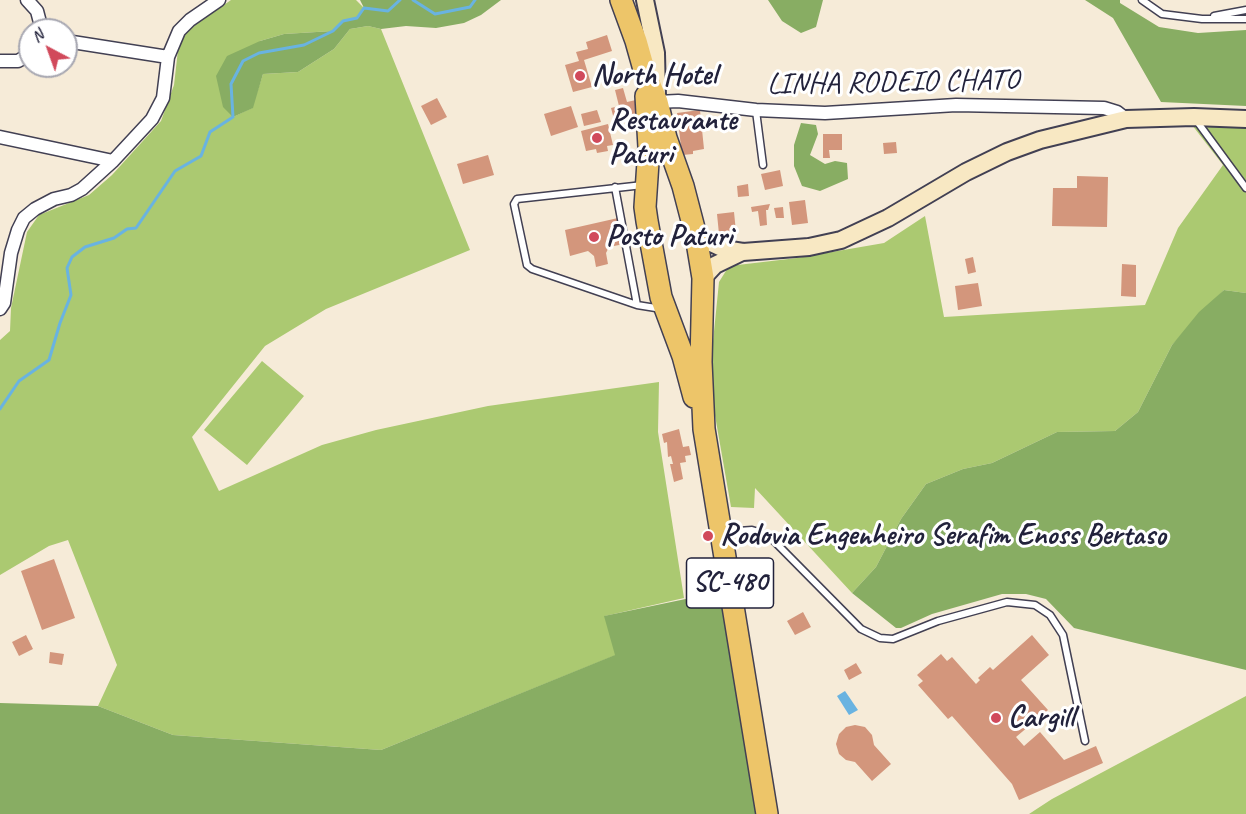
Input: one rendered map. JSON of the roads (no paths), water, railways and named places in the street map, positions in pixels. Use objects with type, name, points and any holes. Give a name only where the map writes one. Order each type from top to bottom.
[{"type":"highway","name":"SC-480","points":[[621,0],[657,102],[696,236],[703,287],[701,362],[704,429]]},
{"type":"highway","name":"SC-480","points":[[645,73],[649,147],[645,207],[647,221],[657,281],[683,356],[704,429],[767,814]]},
{"type":"highway","points":[[647,184],[663,176],[673,178],[683,186]]},
{"type":"highway","points":[[666,310],[687,312],[695,307],[703,287]]},
{"type":"street","points":[[27,0],[37,11],[39,18]]},
{"type":"street","points":[[0,309],[4,303],[6,251],[24,218],[54,198],[71,195],[82,189],[113,161],[152,119],[163,98],[168,57],[179,31],[190,20],[219,0]]},
{"type":"street","points":[[645,0],[656,54],[657,102]]},
{"type":"street","points":[[78,43],[168,57]]},
{"type":"street","points":[[0,62],[18,61]]},
{"type":"street","name":"LINHA RODEIO CHATO","points":[[657,102],[678,101],[756,110],[825,113],[956,105],[1104,108],[1117,112],[1126,119]]},
{"type":"street","points":[[696,236],[724,249],[743,252],[809,248],[841,240],[888,218],[966,172],[1007,152],[1040,140],[1126,119],[1246,118]]},
{"type":"street","points":[[0,137],[113,161]]},
{"type":"street","points":[[703,287],[715,265],[743,252]]},
{"type":"lane","points":[[1142,0],[1162,14],[1202,19],[1246,20]]},
{"type":"lane","points":[[1202,19],[1246,10]]},
{"type":"lane","points":[[756,110],[763,165]]},
{"type":"lane","points":[[1194,117],[1246,188]]},
{"type":"lane","points":[[647,184],[517,199],[514,204],[527,265],[532,269],[637,304],[666,310]]},
{"type":"lane","points":[[615,187],[637,304]]},
{"type":"lane","points":[[722,532],[752,530],[772,539],[861,629],[880,638],[893,639],[938,621],[1007,602],[1035,605],[1050,615],[1064,634],[1085,741]]},
{"type":"water","points":[[845,691],[858,710],[849,715],[837,696]]},
{"type":"waterway","points":[[0,409],[19,381],[49,360],[71,295],[67,268],[72,257],[85,247],[114,238],[127,229],[136,228],[175,171],[201,156],[210,132],[233,117],[231,84],[243,61],[259,53],[304,45],[333,31],[343,21],[357,18],[364,8],[388,11],[400,0]]},
{"type":"waterway","points":[[413,0],[435,14],[470,7],[475,0]]},
{"type":"place","name":"North Hotel","points":[[580,76]]},
{"type":"place","name":"Restaurante Paturi","points":[[597,138]]},
{"type":"place","name":"Posto Paturi","points":[[594,237]]},
{"type":"place","name":"Rodovia Engenheiro Serafim Enoss Bertaso","points":[[708,536]]},
{"type":"place","name":"Cargill","points":[[996,718]]}]
